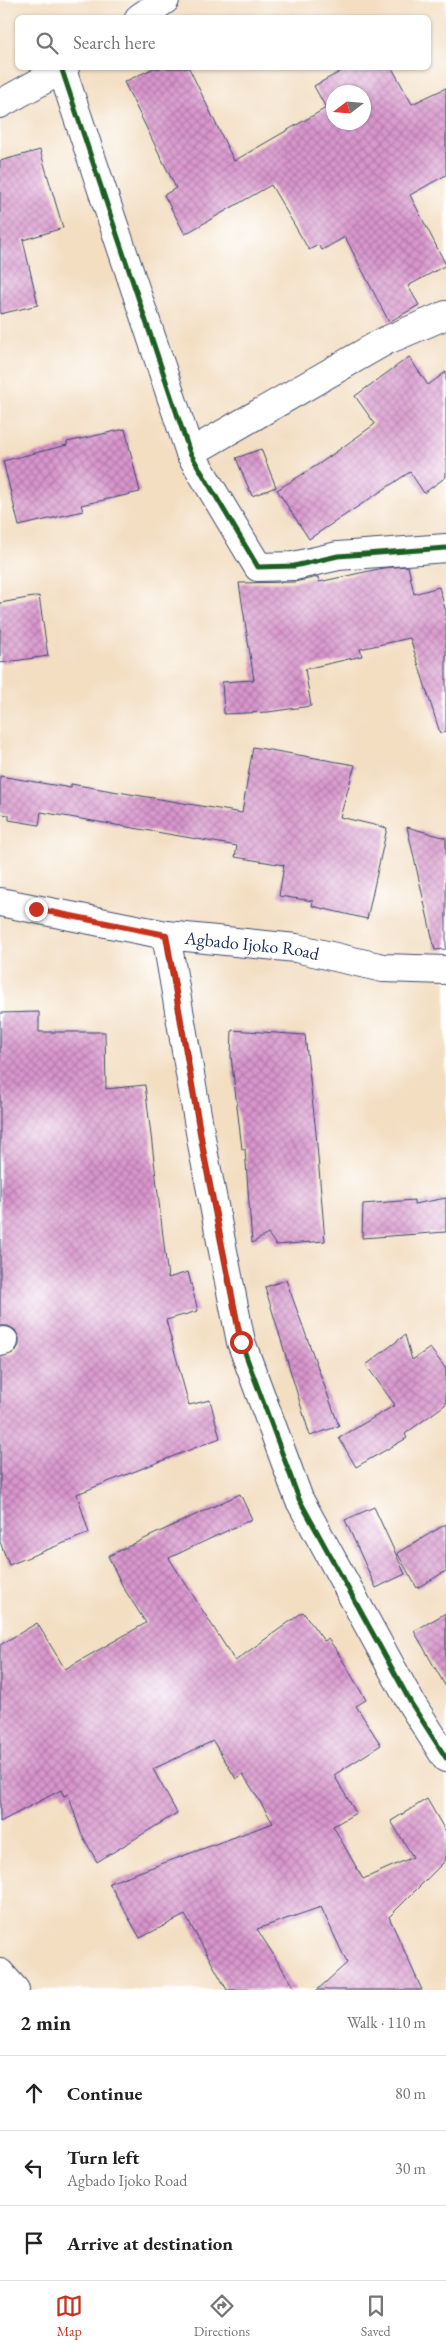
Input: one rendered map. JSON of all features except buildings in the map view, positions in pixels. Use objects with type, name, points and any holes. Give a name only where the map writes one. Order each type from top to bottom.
[{"type":"street","points":[[143,15],[165,0]]},
{"type":"street","points":[[0,104],[62,70]]},
{"type":"street","points":[[64,70],[190,453],[258,567],[294,566],[338,556],[446,548]]},
{"type":"street","points":[[190,453],[385,341],[446,315]]},
{"type":"street","name":"Agbado Ijoko Road","points":[[0,902],[166,935],[296,948],[383,968],[446,970]]},
{"type":"street","points":[[166,935],[204,1155],[241,1342],[299,1499],[411,1703],[446,1758]]},
{"type":"street","points":[[0,1973],[16,1990]]},
{"type":"cycle path","points":[[62,70],[190,453],[258,567],[294,566],[338,556],[446,548]]},
{"type":"cycle path","points":[[166,935],[204,1155],[241,1342],[299,1499],[411,1703],[446,1758]]},
{"type":"route","points":[[36,909],[166,935],[204,1155],[241,1342]]}]
